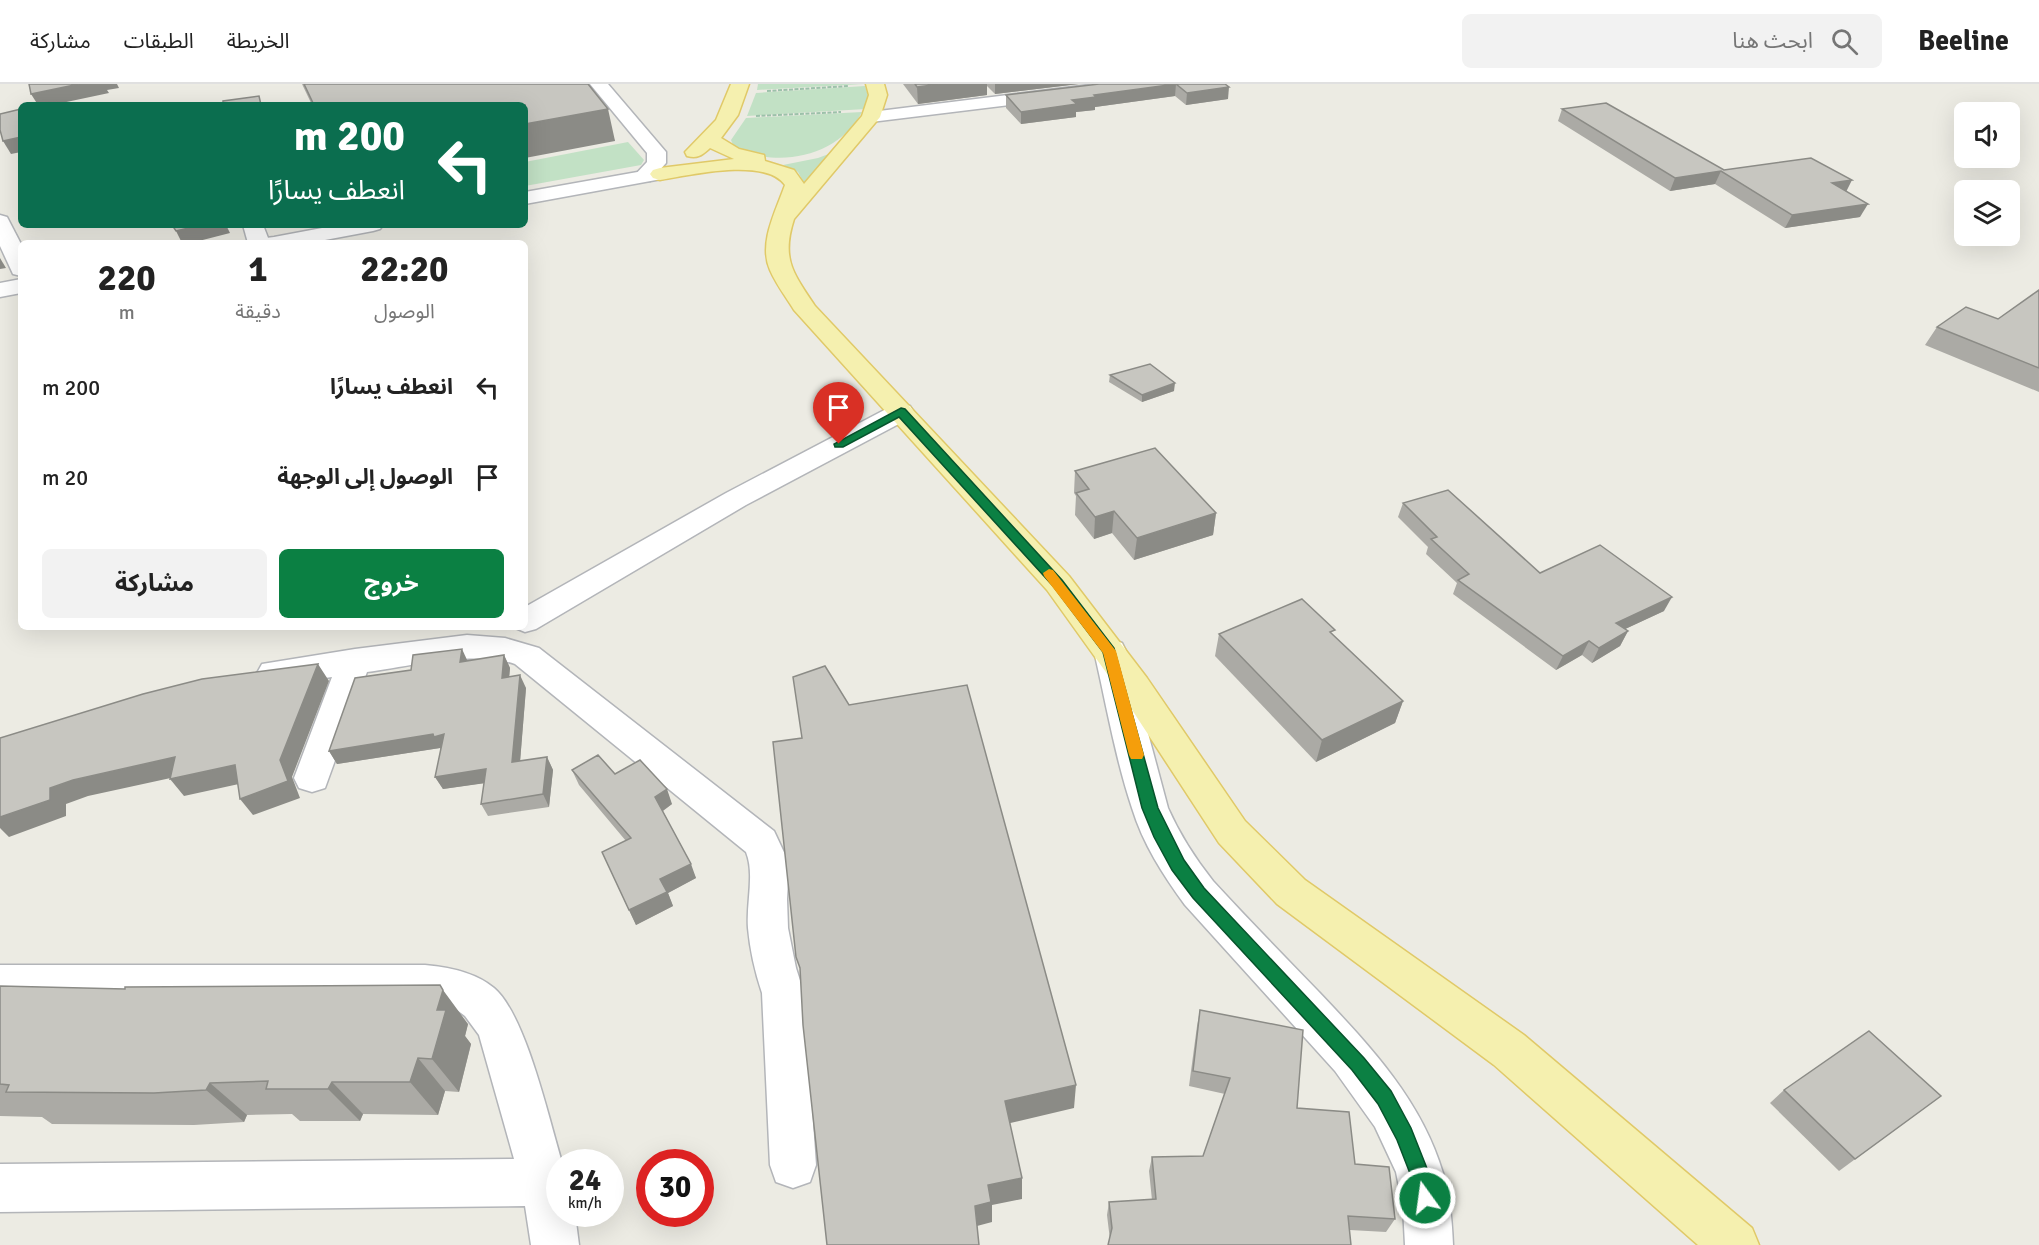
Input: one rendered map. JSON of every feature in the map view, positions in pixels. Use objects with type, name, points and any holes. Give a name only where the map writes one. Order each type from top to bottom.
[{"type":"main road","points":[[785,218],[872,114],[878,95],[875,84]]},
{"type":"main road","points":[[652,176],[710,140],[728,118],[739,87]]},
{"type":"main road","points":[[710,140],[751,162],[789,174],[795,185],[777,243],[780,268],[806,310],[1050,575],[1110,651],[1232,832],[1262,865],[1291,892],[1509,1050],[1735,1245]]},
{"type":"main road","points":[[652,176],[806,157],[848,142]]},
{"type":"street","points":[[528,197],[652,176],[657,152],[599,84]]},
{"type":"street","points":[[872,114],[1139,84]]},
{"type":"street","points":[[0,221],[18,262]]},
{"type":"street","points":[[290,240],[356,228]]},
{"type":"street","points":[[0,290],[18,287]]},
{"type":"street","points":[[528,619],[736,499],[901,412]]},
{"type":"street","points":[[482,646],[510,630]]},
{"type":"street","points":[[241,677],[482,646],[513,651],[526,656],[761,842],[770,863],[767,899],[768,928],[775,968],[783,993],[792,1165]]},
{"type":"street","points":[[1110,651],[1150,808],[1162,837],[1178,865],[1199,893],[1358,1064],[1384,1097],[1405,1135],[1421,1176],[1430,1220],[1430,1245]]},
{"type":"street","points":[[312,778],[356,661]]},
{"type":"street","points":[[0,984],[425,984],[447,986],[466,992],[482,1002],[493,1017],[501,1034],[543,1182],[553,1222],[555,1245]]},
{"type":"street","points":[[0,1188],[543,1182]]},
{"type":"path","points":[[739,87],[875,84]]},
{"type":"path","points":[[728,118],[872,114]]},
{"type":"green space","points":[[758,84],[863,84],[757,90]]},
{"type":"green space","points":[[865,86],[869,99],[866,109],[747,116],[756,93]]},
{"type":"green space","points":[[862,112],[853,126],[828,146],[797,156],[765,157],[741,150],[731,140],[746,118]]},
{"type":"green space","points":[[628,142],[644,160],[641,165],[528,185],[528,161]]},
{"type":"green space","points":[[834,152],[806,187],[798,172],[783,165],[818,158]]},
{"type":"building","points":[[29,84],[79,84],[31,94]]},
{"type":"building","points":[[304,84],[588,84],[608,109],[528,123],[528,102],[313,102]]},
{"type":"building","points":[[915,84],[940,84],[917,87]]},
{"type":"building","points":[[1099,84],[1176,84],[1094,95],[1096,97],[1072,100],[1077,104],[1021,112],[1006,95]]},
{"type":"building","points":[[1176,84],[1225,84],[1229,87],[1187,93]]},
{"type":"building","points":[[259,96],[260,102],[223,102]]},
{"type":"building","points":[[1606,103],[1724,170],[1811,158],[1852,180],[1832,183],[1868,204],[1792,215],[1721,171],[1675,178],[1562,109]]},
{"type":"building","points":[[18,110],[18,138],[3,141],[0,114]]},
{"type":"building","points":[[2039,290],[2039,368],[1937,327],[1966,307],[1998,319]]},
{"type":"building","points":[[1150,364],[1175,383],[1142,395],[1110,375]]},
{"type":"building","points":[[1155,448],[1216,513],[1137,538],[1114,511],[1095,517],[1076,493],[1089,489],[1075,471]]},
{"type":"building","points":[[1448,490],[1540,573],[1600,545],[1672,597],[1616,623],[1628,631],[1599,648],[1589,641],[1563,656],[1458,580],[1469,574],[1431,539],[1437,537],[1403,503]]},
{"type":"building","points":[[1302,599],[1335,630],[1330,632],[1403,701],[1322,740],[1219,634]]},
{"type":"building","points":[[462,649],[460,662],[504,655],[502,678],[520,675],[512,762],[547,757],[543,794],[481,804],[486,769],[435,777],[444,734],[329,751],[355,678],[411,670],[413,655]]},
{"type":"building","points":[[318,664],[280,760],[288,781],[240,799],[235,765],[170,779],[175,757],[73,780],[50,788],[50,800],[0,817],[0,738],[143,694],[202,679]]},
{"type":"building","points":[[825,666],[849,705],[967,685],[1076,1085],[1005,1101],[1022,1178],[988,1185],[991,1202],[975,1206],[979,1245],[827,1245],[803,1025],[800,968],[796,957],[773,742],[802,738],[793,677]]},
{"type":"building","points":[[598,755],[615,774],[640,760],[667,789],[655,797],[691,864],[660,879],[667,892],[629,910],[602,852],[631,838],[572,770]]},
{"type":"building","points":[[440,985],[443,990],[437,1010],[446,1010],[432,1059],[418,1058],[410,1082],[332,1082],[328,1089],[266,1089],[268,1081],[210,1083],[206,1090],[154,1093],[6,1092],[9,1085],[0,1084],[0,986],[125,989],[125,987]]},
{"type":"building","points":[[1200,1010],[1303,1030],[1297,1108],[1349,1112],[1355,1164],[1389,1167],[1395,1219],[1348,1216],[1351,1245],[1108,1245],[1112,1228],[1109,1202],[1156,1199],[1152,1157],[1203,1156],[1230,1078],[1193,1071]]},
{"type":"building","points":[[1869,1031],[1941,1096],[1855,1159],[1784,1090]]},
{"type":"slow traffic","points":[[1049,573],[1110,651],[1136,755]]},
{"type":"route","points":[[839,444],[901,412],[1058,583],[1110,651],[1150,808],[1162,837],[1178,865],[1199,893],[1358,1064],[1384,1097],[1405,1135],[1421,1176],[1425,1198]]}]
